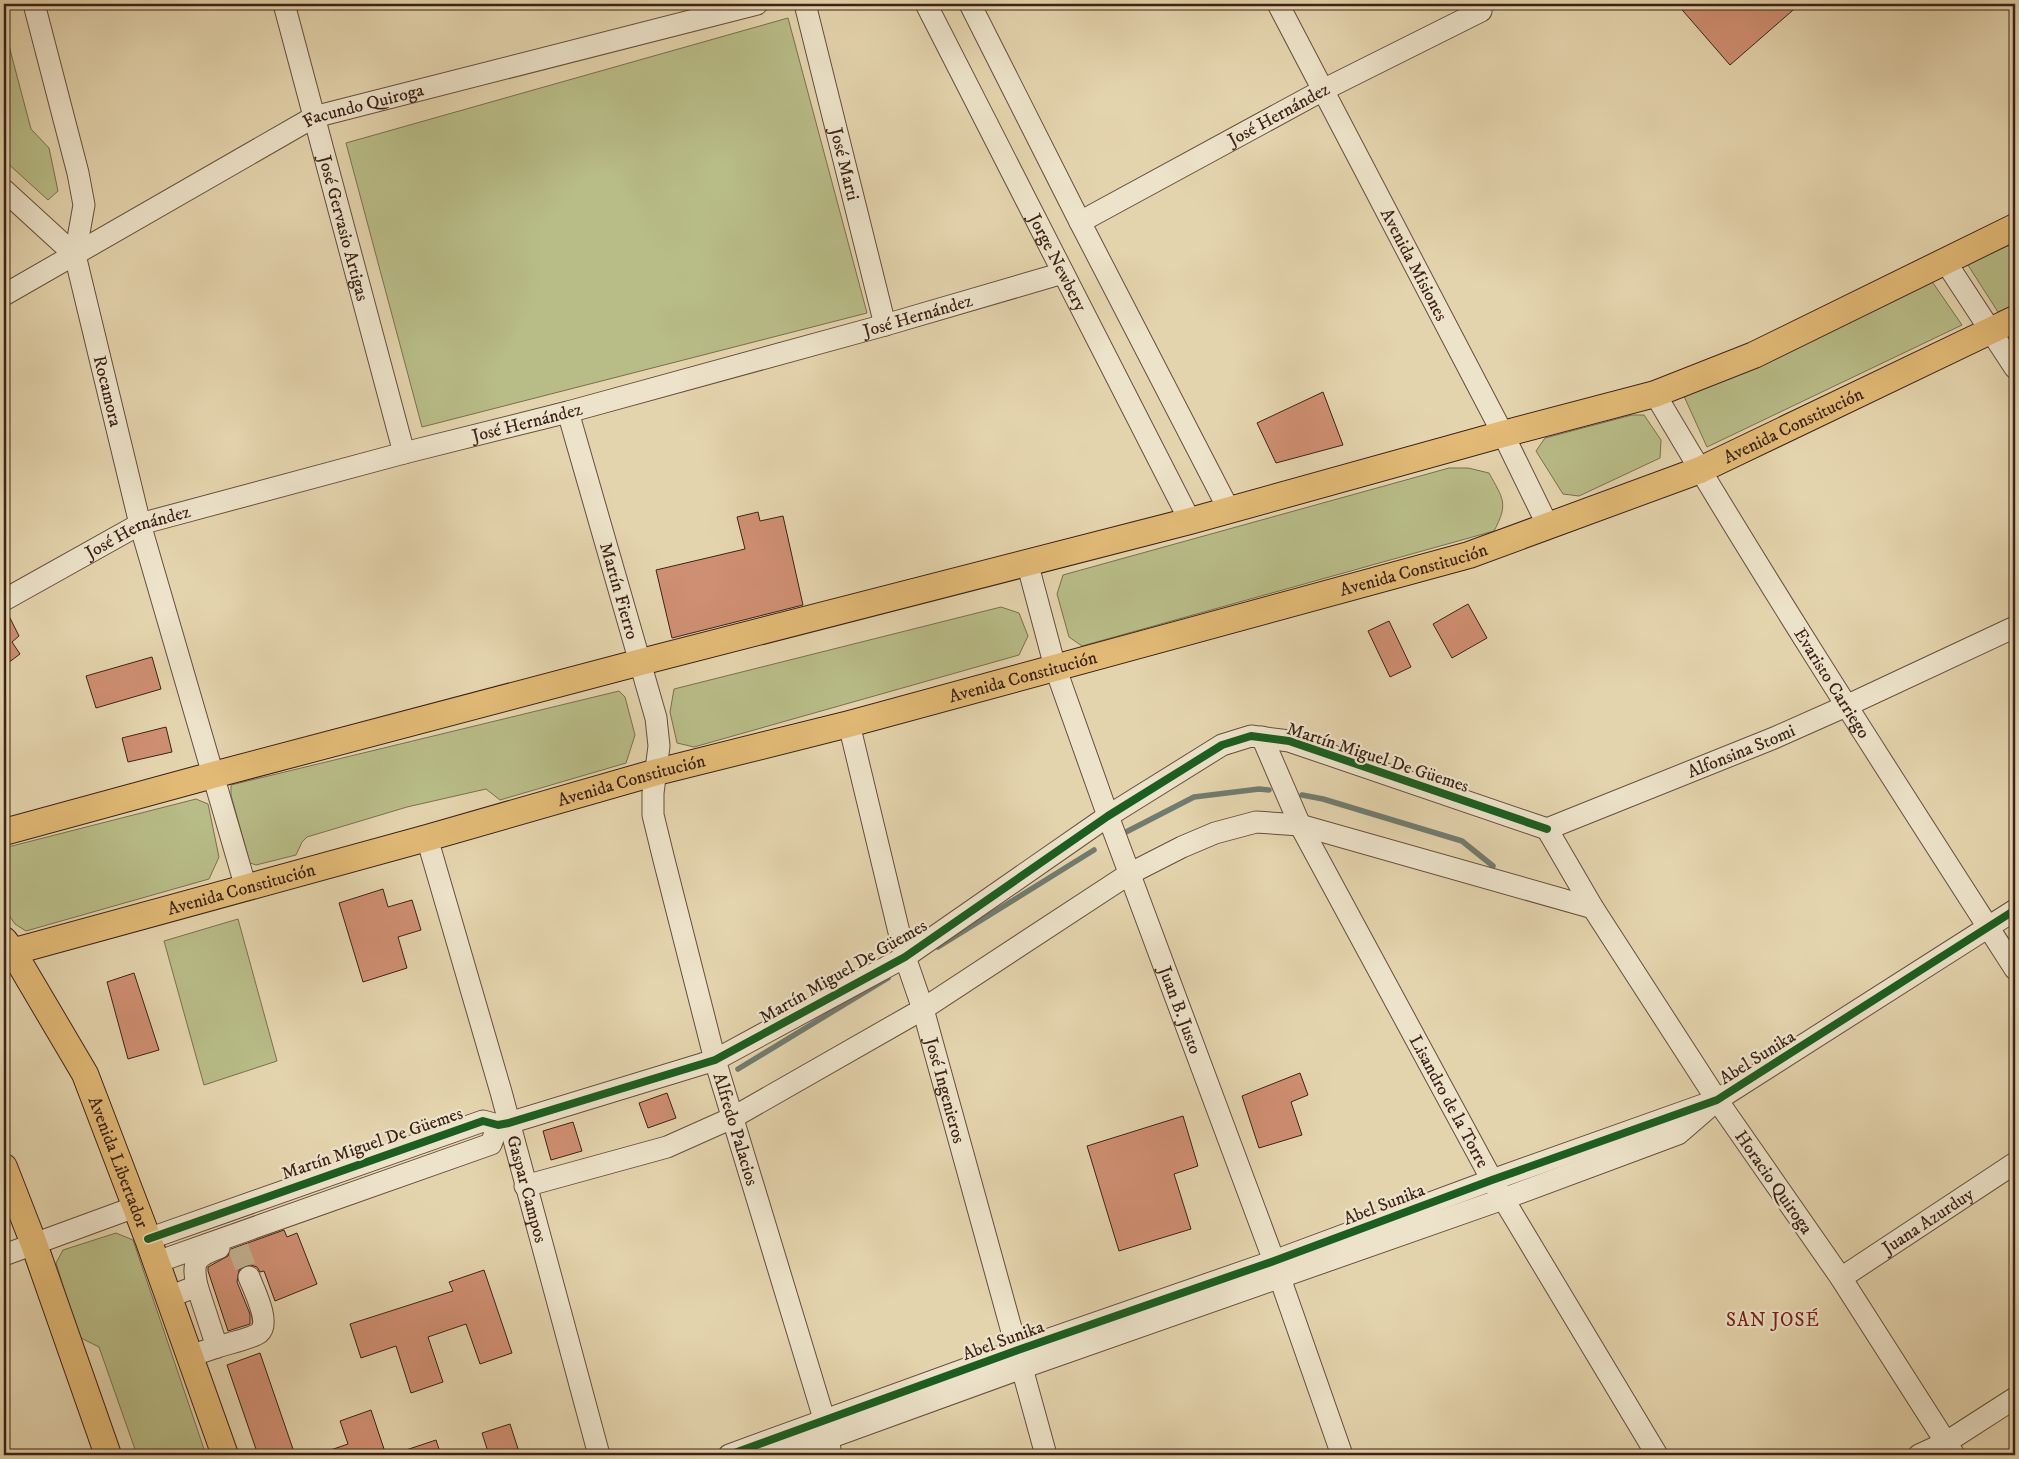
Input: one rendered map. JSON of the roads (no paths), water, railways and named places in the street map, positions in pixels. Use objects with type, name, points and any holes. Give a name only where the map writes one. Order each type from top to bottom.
[{"type":"main road","points":[[4,832],[641,662],[1190,521],[1655,394],[1754,355],[2015,227]]},
{"type":"main road","name":"Avenida Constitución","points":[[7,949],[246,888],[657,772],[849,724],[1469,554],[1700,470],[2015,319]]},
{"type":"main road","name":"Avenida Libertador","points":[[7,949],[85,1074],[169,1297],[225,1455]]},
{"type":"main road","points":[[4,1166],[34,1244],[108,1455]]},
{"type":"street","name":"Rocamora","points":[[34,4],[78,173],[84,205],[74,255],[140,524],[246,888]]},
{"type":"street","name":"José Gervasio Artigas","points":[[284,4],[404,453]]},
{"type":"street","name":"Facundo Quiroga","points":[[4,294],[314,117],[757,4]]},
{"type":"street","name":"José Marti","points":[[805,4],[885,325]]},
{"type":"street","name":"Jorge Newbery","points":[[926,4],[1190,521]]},
{"type":"street","points":[[970,4],[1229,510]]},
{"type":"street","name":"Avenida Misiones","points":[[1278,4],[1503,434],[1548,526]]},
{"type":"street","name":"José Hernández","points":[[1080,222],[1323,90],[1481,11]]},
{"type":"street","points":[[4,190],[74,255]]},
{"type":"street","points":[[1946,261],[2015,368]]},
{"type":"street","name":"José Hernández","points":[[4,600],[140,524],[404,453],[568,412],[885,325],[1063,273]]},
{"type":"street","name":"Evaristo Carriego","points":[[1655,394],[1846,706],[2015,968]]},
{"type":"street","name":"Martín Fierro","points":[[568,412],[656,718],[659,746],[657,772]]},
{"type":"street","name":"Juan B. Justo","points":[[1027,562],[1055,667],[1129,874],[1277,1269],[1342,1455]]},
{"type":"street","name":"Alfonsina Stomi","points":[[1547,829],[1774,738],[2015,627]]},
{"type":"street","name":"José Ingenieros","points":[[849,724],[905,957],[923,1009],[1046,1455]]},
{"type":"street","name":"Martín Miguel De Güemes","points":[[152,1251],[186,1226],[483,1121],[503,1124],[715,1060],[905,957],[1108,816],[1222,745],[1251,736],[1289,741],[1547,829]]},
{"type":"street","name":"Lisandro de la Torre","points":[[1262,737],[1300,825],[1492,1180],[1657,1455]]},
{"type":"street","name":"Alfredo Palacios","points":[[657,772],[653,794],[654,815],[715,1060],[828,1439]]},
{"type":"street","points":[[525,1186],[667,1147],[732,1118],[923,1009],[1129,874],[1215,833],[1256,822],[1300,825],[1594,908]]},
{"type":"street","points":[[1547,829],[1594,908]]},
{"type":"street","name":"Gaspar Campos","points":[[427,838],[503,1124],[525,1186],[598,1455]]},
{"type":"street","name":"Horacio Quiroga","points":[[1594,908],[1717,1100],[1841,1278],[1950,1449]]},
{"type":"street","name":"Abel Sunika","points":[[782,1455],[828,1439],[1020,1359],[1277,1269],[1503,1199],[1678,1134],[1717,1100],[2015,910]]},
{"type":"street","name":"Abel Sunika","points":[[1277,1269],[1492,1180],[1717,1100]]},
{"type":"street","points":[[217,1347],[194,1271],[196,1262],[202,1254],[491,1144],[503,1124]]},
{"type":"street","name":"Juana Azurduy","points":[[1841,1278],[2015,1164]]},
{"type":"street","points":[[5,1256],[135,1207]]},
{"type":"street","points":[[225,1211],[235,1241]]},
{"type":"street","points":[[152,1251],[235,1241]]},
{"type":"street","points":[[190,1356],[258,1334],[264,1326],[264,1318],[249,1277]]},
{"type":"street","points":[[169,1297],[197,1286]]},
{"type":"street","points":[[1919,1455],[1950,1449],[2015,1398]]},
{"type":"street","name":"Abel Sunika","points":[[729,1455],[828,1439]]},
{"type":"waterway","points":[[1126,832],[1194,797],[1259,789],[1269,790]]},
{"type":"waterway","points":[[1302,795],[1323,799],[1462,841],[1493,866]]},
{"type":"waterway","points":[[938,947],[1094,850]]},
{"type":"waterway","points":[[738,1069],[888,978]]},
{"type":"tunnel","points":[[238,1247],[249,1277]]},
{"type":"district","name":"SAN JOSÉ","points":[[1773,1319]]}]
